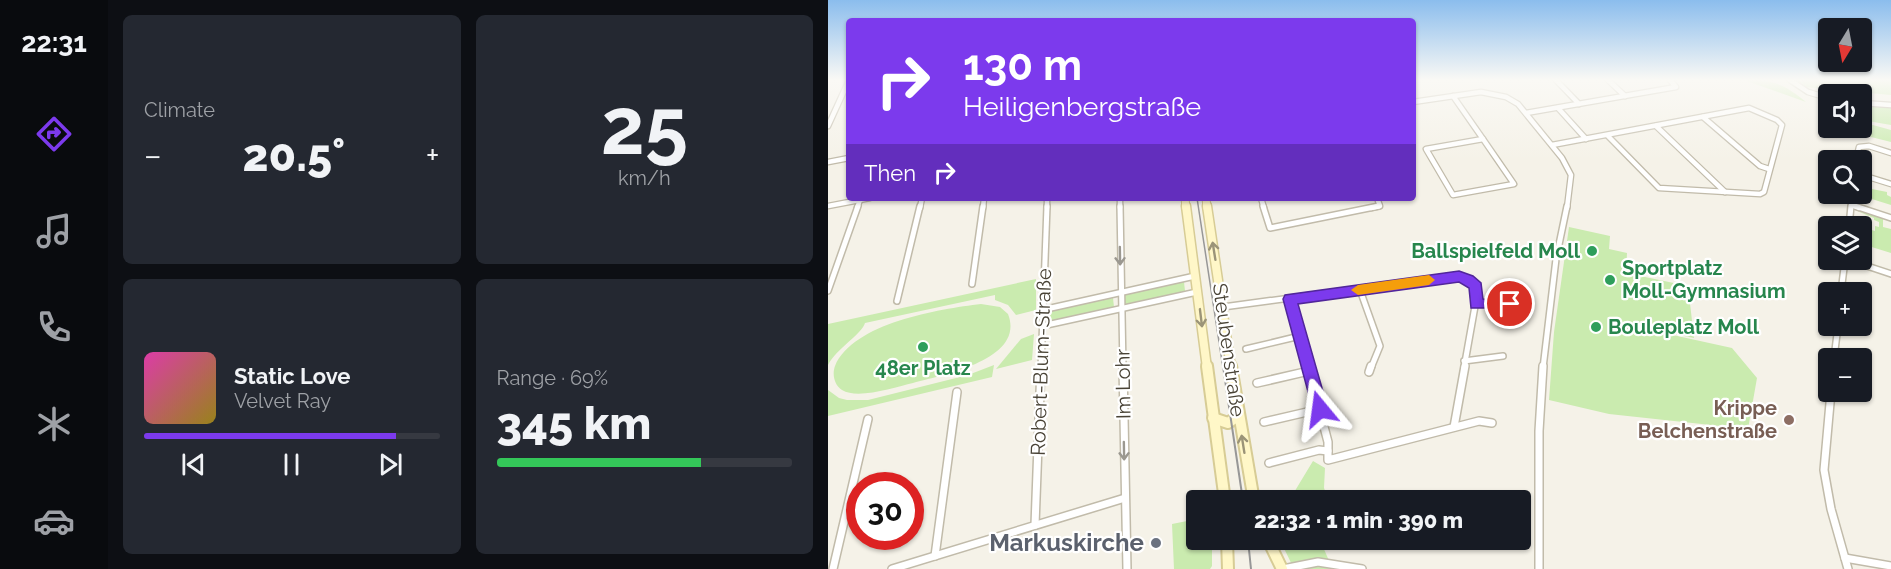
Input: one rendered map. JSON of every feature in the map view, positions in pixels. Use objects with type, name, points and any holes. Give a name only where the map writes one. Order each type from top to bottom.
[{"type":"street","points":[[828,126],[837,107]]},
{"type":"street","points":[[1460,107],[1483,139],[1514,184],[1454,195],[1426,149],[1483,139]]},
{"type":"street","points":[[1520,107],[1568,167],[1572,183],[1556,259],[1546,330],[1539,431],[1539,569]]},
{"type":"street","points":[[1526,113],[1568,107]]},
{"type":"street","points":[[1558,108],[1586,139]]},
{"type":"street","points":[[1552,145],[1749,108],[1779,121],[1782,125],[1764,192],[1760,194],[1659,188],[1607,135]]},
{"type":"street","points":[[1703,117],[1760,166],[1769,169]]},
{"type":"street","points":[[1656,126],[1725,192]]},
{"type":"street","points":[[1858,150],[1859,147],[1869,147],[1891,153]]},
{"type":"street","points":[[828,162],[846,159]]},
{"type":"street","points":[[1872,178],[1891,184]]},
{"type":"street","points":[[828,206],[855,201]]},
{"type":"street","points":[[828,291],[860,201]]},
{"type":"street","points":[[897,301],[921,201]]},
{"type":"street","points":[[972,284],[984,201]]},
{"type":"street","name":"Robert-Blum-Straße","points":[[1035,525],[1047,201]]},
{"type":"street","name":"Im Lohr","points":[[1120,201],[1127,569]]},
{"type":"street","name":"Steubenstraße","points":[[1185,201],[1223,490]]},
{"type":"street","name":"Steubenstraße","points":[[1206,201],[1238,416],[1252,490]]},
{"type":"street","points":[[1263,201],[1270,228],[1380,206],[1378,201]]},
{"type":"street","points":[[1850,216],[1851,205],[1891,218]]},
{"type":"street","points":[[1872,268],[1891,274]]},
{"type":"street","points":[[1042,310],[1195,276]]},
{"type":"street","points":[[1223,307],[1459,276],[1468,279],[1476,286],[1476,304],[1454,427]]},
{"type":"street","points":[[1360,290],[1380,346],[1369,372]]},
{"type":"street","points":[[1042,326],[1197,292]]},
{"type":"street","points":[[1290,299],[1328,442],[1328,460],[1479,421],[1492,423]]},
{"type":"street","points":[[1476,304],[1510,304]]},
{"type":"street","points":[[1246,349],[1300,336]]},
{"type":"street","points":[[1464,361],[1503,356]]},
{"type":"street","points":[[1257,383],[1310,371]]},
{"type":"street","points":[[935,556],[957,392]]},
{"type":"street","points":[[1830,402],[1824,470],[1831,509],[1848,569]]},
{"type":"street","points":[[1264,422],[1320,409]]},
{"type":"street","points":[[1213,418],[1228,423],[1238,416]]},
{"type":"street","points":[[833,569],[868,419]]},
{"type":"street","points":[[1269,463],[1319,450],[1328,451]]},
{"type":"street","points":[[892,569],[1125,498]]},
{"type":"street","points":[[1227,550],[1228,569]]},
{"type":"street","points":[[1273,550],[1282,569],[1318,562],[1362,569]]},
{"type":"street","points":[[1845,558],[1891,566]]},
{"type":"green space","points":[[1872,107],[1891,107],[1891,125],[1872,122]]},
{"type":"green space","points":[[1872,125],[1891,130],[1891,142],[1872,137]]},
{"type":"green space","points":[[1872,189],[1887,192],[1887,195],[1891,197],[1891,205],[1872,199]]},
{"type":"green space","points":[[1857,211],[1883,218],[1883,227],[1891,229],[1891,253],[1872,247],[1872,230],[1875,231],[1875,226],[1879,227],[1879,222]]},
{"type":"green space","points":[[1569,227],[1610,236],[1609,249],[1627,253],[1626,273],[1688,286],[1694,338],[1609,321],[1732,348],[1757,378],[1748,429],[1609,414],[1549,400],[1554,332]]},
{"type":"green space","points":[[1036,279],[1036,310],[1016,315],[1008,305],[995,300],[995,295],[865,323],[828,365],[828,324]]},
{"type":"green space","points":[[1184,282],[1185,291],[1124,305],[1123,295]]},
{"type":"green space","points":[[1113,298],[1114,307],[1046,322],[1046,312]]},
{"type":"green space","points":[[981,304],[1000,307],[1008,314],[1010,330],[1005,343],[978,363],[943,375],[867,393],[849,393],[839,388],[835,382],[834,369],[845,351],[878,329],[921,314]]},
{"type":"green space","points":[[1034,334],[1032,360],[996,369],[1021,339]]},
{"type":"green space","points":[[994,365],[992,377],[828,416],[828,390],[839,398],[847,400],[868,400],[968,375]]},
{"type":"green space","points":[[1313,461],[1325,468],[1325,490],[1295,490]]},
{"type":"green space","points":[[1186,521],[1186,550],[1212,550],[1210,569],[1174,569],[1172,524]]},
{"type":"green space","points":[[1285,550],[1324,550],[1330,563],[1336,569],[1294,569]]},
{"type":"tram line","points":[[1197,201],[1223,368]]},
{"type":"tram line","points":[[1223,366],[1241,490]]},
{"type":"tram line","points":[[1249,550],[1251,569]]},
{"type":"slow traffic","points":[[1358,290],[1429,280]]},
{"type":"place","name":"Ballspielfeld Moll","points":[[1592,251]]},
{"type":"place","name":"Sportplatz Moll-Gymnasium","points":[[1610,280]]},
{"type":"place","name":"Bouleplatz Moll","points":[[1596,327]]},
{"type":"place","name":"48er Platz","points":[[923,347]]},
{"type":"place","name":"Krippe Belchenstraße","points":[[1789,420]]},
{"type":"place","name":"Markuskirche","points":[[1156,543]]},
{"type":"route","points":[[1320,409],[1290,299],[1459,276],[1468,279],[1476,286],[1476,304],[1510,304]]}]
